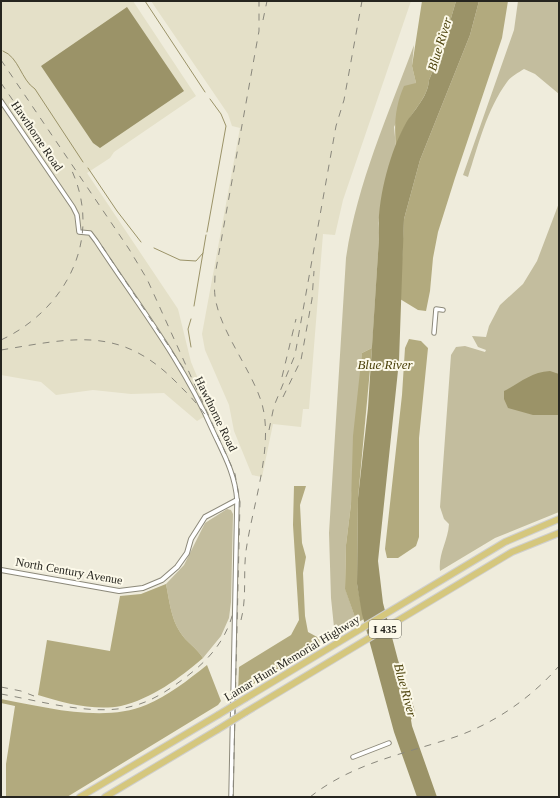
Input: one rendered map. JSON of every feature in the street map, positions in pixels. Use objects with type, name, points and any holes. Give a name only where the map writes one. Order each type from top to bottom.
[{"type":"highway","name":"Lamar Hunt Memorial Highway","points":[[80,797],[505,542],[559,519]]},
{"type":"highway","name":"Lamar Hunt Memorial Highway","points":[[105,797],[512,552],[559,533]]},
{"type":"street","name":"Hawthorne Road","points":[[1,101],[73,207],[77,215],[79,232],[90,233],[96,241],[192,387],[207,414],[231,469],[236,485],[237,500],[231,797]]},
{"type":"street","points":[[434,333],[436,309],[443,310]]},
{"type":"street","name":"North Century Avenue","points":[[1,570],[119,591],[143,588],[162,580],[177,567],[187,553],[191,539],[205,517],[237,500]]},
{"type":"street","points":[[353,757],[389,743]]},
{"type":"shaded area","points":[[1,1],[133,1],[196,96],[114,152],[110,158],[87,173],[178,309],[191,362],[212,412],[197,421],[164,393],[131,394],[93,390],[56,395],[41,382],[1,375]]},
{"type":"shaded area","points":[[151,1],[411,1],[343,200],[335,235],[323,234],[309,409],[303,409],[301,427],[273,424],[262,477],[252,475],[234,431],[229,405],[205,350],[202,334],[240,128],[232,126],[228,114]]},
{"type":"shaded area","points":[[422,1],[456,1],[442,49],[429,80],[426,92],[404,129],[396,147],[395,123],[401,93],[404,86],[416,83],[412,66]]},
{"type":"shaded area","points":[[479,1],[508,1],[502,38],[438,232],[426,311],[418,310],[400,299],[404,219],[420,160],[470,35]]},
{"type":"shaded area","points":[[518,1],[559,1],[559,94],[535,74],[524,69],[510,78],[494,104],[479,140],[468,177],[463,175],[514,30]]},
{"type":"shaded area","points":[[414,45],[412,66],[416,83],[394,127],[396,147],[385,184],[378,223],[379,238],[372,348],[362,353],[351,504],[346,545],[345,588],[357,623],[335,637],[331,598],[329,533],[346,258],[351,230],[365,177]]},
{"type":"shaded area","points":[[559,203],[559,512],[495,538],[440,571],[440,559],[449,524],[444,519],[440,507],[451,355],[456,347],[465,346],[485,352],[486,350],[478,347],[472,336],[486,337],[489,326],[500,305],[523,284],[537,261]]},
{"type":"shaded area","points":[[409,339],[421,341],[428,348],[419,438],[419,537],[416,546],[398,558],[387,558],[385,549],[402,395],[405,348]]},
{"type":"shaded area","points":[[372,348],[358,498],[357,584],[364,619],[357,623],[345,589],[346,545],[351,504],[353,436],[362,353]]},
{"type":"shaded area","points":[[294,486],[306,486],[300,505],[302,543],[306,557],[303,573],[305,616],[308,632],[319,638],[320,645],[238,693],[239,667],[291,635],[299,620],[293,525]]},
{"type":"shaded area","points":[[227,509],[231,510],[233,514],[231,602],[229,618],[221,636],[203,658],[198,651],[182,636],[174,621],[166,584],[184,565],[205,523]]},
{"type":"shaded area","points":[[166,584],[174,621],[177,627],[182,636],[198,651],[203,658],[165,687],[132,703],[121,706],[101,708],[90,707],[58,701],[38,695],[47,640],[110,651],[120,596],[141,594]]},
{"type":"shaded area","points":[[207,665],[221,701],[218,705],[67,797],[4,797],[6,796],[6,764],[15,706],[1,703],[1,699],[74,712],[112,713],[146,705],[162,697]]},
{"type":"water","name":"Blue River","points":[[456,1],[479,1],[470,35],[420,160],[404,219],[399,361],[378,561],[383,603],[398,660],[415,711],[411,720],[412,726],[437,797],[417,797],[394,732],[362,614],[357,584],[358,498],[368,408],[380,210],[385,179],[400,135],[426,92],[429,80],[442,49]]},
{"type":"water","points":[[127,7],[184,91],[100,148],[93,143],[41,66]]},
{"type":"water","points":[[550,371],[559,374],[559,415],[533,415],[508,408],[504,399],[504,391],[537,373]]},
{"type":"waterway","points":[[145,1],[205,92]]},
{"type":"waterway","points":[[3,51],[13,58],[26,80],[35,89],[83,162]]},
{"type":"waterway","points":[[207,232],[226,126],[221,114],[210,99]]},
{"type":"waterway","points":[[88,168],[117,211],[141,242]]},
{"type":"waterway","points":[[194,306],[206,235]]},
{"type":"waterway","points":[[154,248],[180,260],[196,261],[203,253]]},
{"type":"waterway","points":[[191,319],[188,329],[191,347]]},
{"type":"railway","points":[[241,620],[244,603],[246,551],[264,458],[265,421],[262,404],[257,391],[229,336],[218,309],[215,296],[215,275],[259,31],[259,1]]},
{"type":"railway","points":[[263,20],[267,1]]},
{"type":"railway","points":[[269,430],[274,406],[295,355],[336,126],[344,100],[362,1]]},
{"type":"railway","points":[[1,60],[129,249],[147,279],[235,474],[240,502],[233,797]]},
{"type":"railway","points":[[1,83],[49,153]]},
{"type":"railway","points":[[1,340],[24,327],[43,311],[60,292],[72,270],[80,247],[83,222],[80,197],[72,171]]},
{"type":"railway","points":[[102,246],[184,369]]},
{"type":"railway","points":[[283,397],[301,360],[312,299],[314,271]]},
{"type":"railway","points":[[282,377],[296,319]]},
{"type":"railway","points":[[1,350],[74,340],[96,340],[116,344],[137,352],[157,365],[178,384],[206,416]]},
{"type":"railway","points":[[1,694],[50,704],[85,709],[118,709],[140,704],[167,690],[203,663],[222,639],[227,630],[234,609]]},
{"type":"railway","points":[[310,797],[326,785],[361,768],[398,754],[455,737],[498,717],[537,689],[559,666]]},
{"type":"railway","points":[[1,687],[21,691],[34,696]]}]
